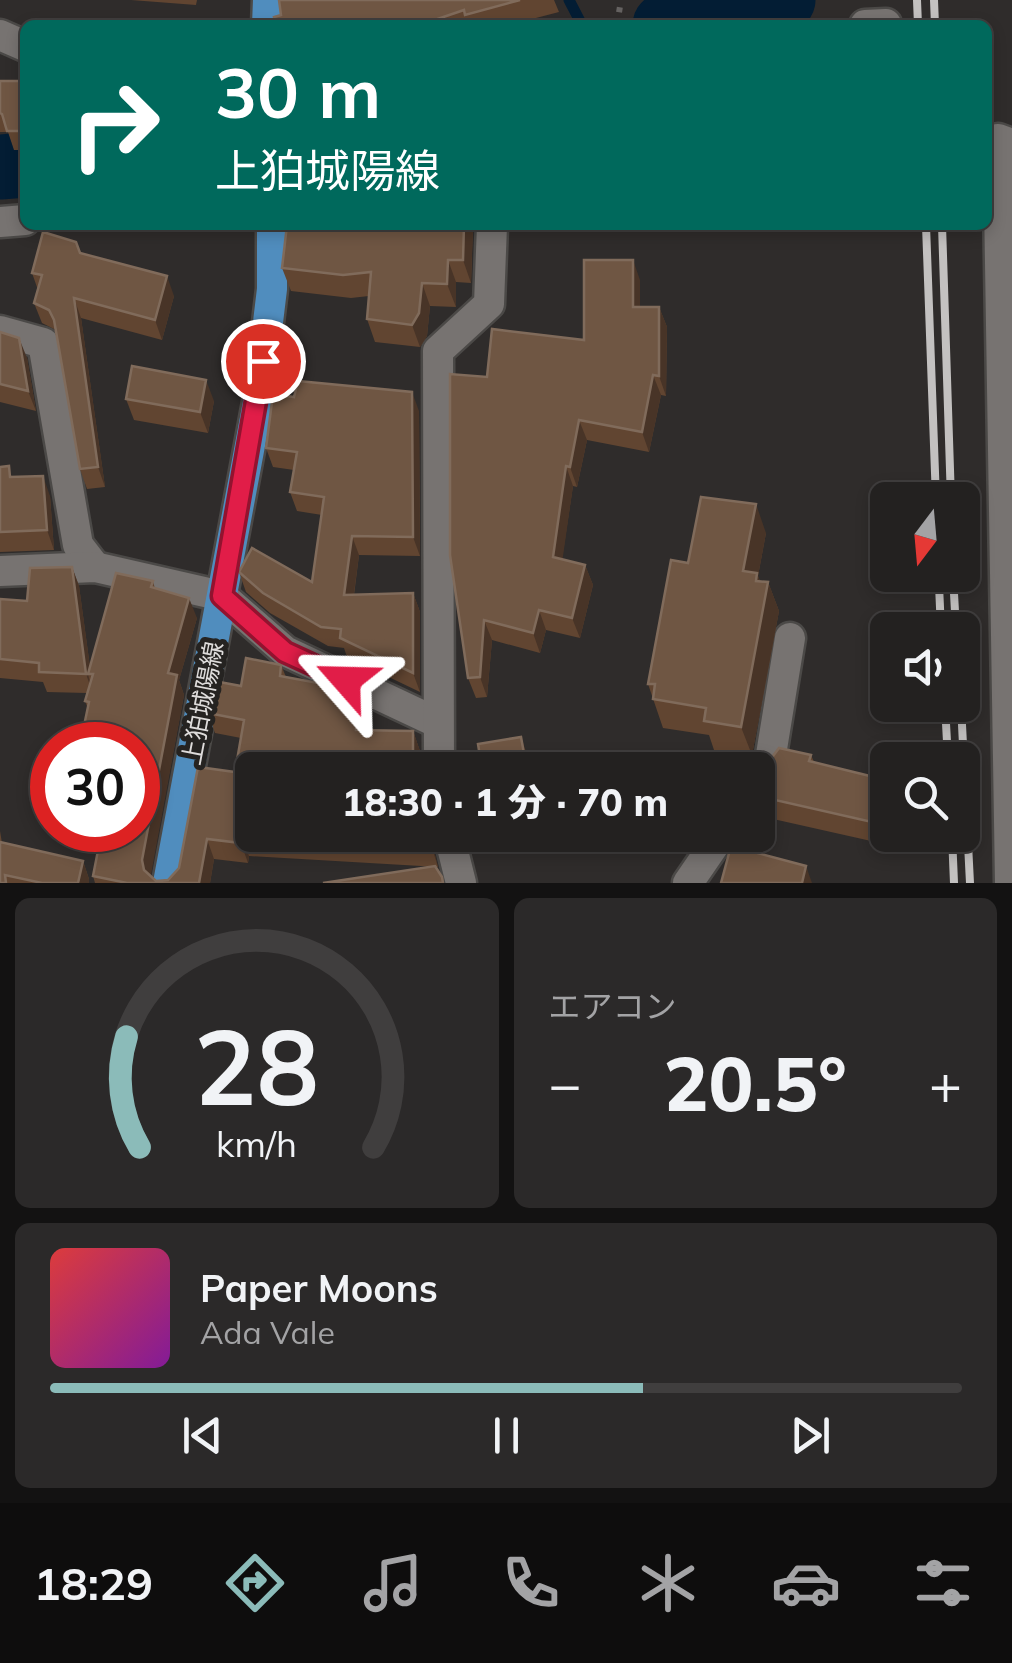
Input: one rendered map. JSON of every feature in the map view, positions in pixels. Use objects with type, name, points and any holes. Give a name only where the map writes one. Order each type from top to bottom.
[{"type":"main road","name":"上狛城陽線","points":[[168,883],[259,397],[272,289],[272,230]]},
{"type":"street","points":[[1010,883],[998,140],[1012,144]]},
{"type":"street","points":[[439,752],[438,351],[489,304],[492,230]]},
{"type":"street","points":[[0,331],[42,343],[78,546],[95,567]]},
{"type":"street","points":[[0,571],[95,567],[222,596],[285,652],[438,724]]},
{"type":"street","points":[[771,752],[790,638]]},
{"type":"street","points":[[453,852],[461,883]]},
{"type":"street","points":[[688,883],[709,852]]},
{"type":"building","points":[[279,0],[520,0],[465,15],[464,10],[435,20],[275,20],[281,15]]},
{"type":"building","points":[[0,81],[20,81],[20,131],[7,131],[0,113]]},
{"type":"building","points":[[286,230],[464,230],[463,260],[448,260],[447,284],[422,283],[419,313],[412,325],[367,319],[371,272],[343,275],[282,268]]},
{"type":"building","points":[[43,232],[76,242],[80,253],[167,276],[155,320],[74,298],[98,467],[80,469],[54,320],[49,310],[34,303],[42,275],[32,273]]},
{"type":"building","points":[[584,260],[633,260],[633,307],[659,307],[659,376],[653,375],[642,432],[579,420],[570,467],[566,466],[553,557],[585,565],[572,618],[539,610],[533,633],[484,620],[480,677],[468,678],[450,555],[450,374],[487,377],[492,329],[584,340]]},
{"type":"building","points":[[0,332],[19,338],[28,391],[0,384]]},
{"type":"building","points":[[132,366],[206,380],[200,412],[126,399]]},
{"type":"building","points":[[298,381],[412,392],[413,537],[352,536],[344,595],[413,593],[413,673],[340,638],[341,629],[321,627],[263,593],[239,572],[252,548],[312,582],[324,497],[290,492],[297,452],[266,448],[273,394],[294,397]]},
{"type":"building","points":[[9,466],[10,477],[43,476],[47,530],[0,532],[0,467]]},
{"type":"building","points":[[701,497],[756,504],[743,571],[757,573],[756,581],[768,582],[741,727],[704,721],[706,708],[653,699],[655,684],[648,684],[671,560],[688,563]]},
{"type":"building","points":[[72,567],[86,674],[39,672],[39,663],[0,659],[0,599],[27,601],[30,568]]},
{"type":"building","points":[[116,573],[153,581],[151,587],[189,598],[168,673],[177,675],[160,765],[160,722],[85,722],[89,702],[85,701],[93,674],[88,674]]},
{"type":"building","points":[[246,658],[281,665],[280,676],[356,690],[356,730],[413,731],[413,751],[238,752],[244,720],[208,713],[214,681],[241,686]]},
{"type":"building","points":[[521,737],[524,752],[479,752],[478,744]]},
{"type":"building","points":[[779,748],[811,755],[809,761],[870,776],[870,822],[775,800],[775,753]]},
{"type":"building","points":[[198,767],[235,772],[235,842],[207,839],[199,883],[127,883],[93,876],[98,852],[144,852],[144,870],[156,881],[168,880],[179,868]]},
{"type":"building","points":[[0,842],[30,852],[83,861],[78,883],[42,883],[5,875],[6,883],[0,883]]},
{"type":"building","points":[[729,852],[754,852],[806,866],[802,883],[721,883]]},
{"type":"building","points":[[435,866],[443,883],[323,883]]},
{"type":"waterway","points":[[569,0],[579,20]]},
{"type":"waterway","points":[[689,20],[783,0]]},
{"type":"waterway","points":[[0,167],[20,165]]},
{"type":"railway","points":[[917,0],[918,20]]},
{"type":"railway","points":[[934,0],[935,20]]},
{"type":"railway","points":[[926,230],[935,482]]},
{"type":"railway","points":[[942,230],[950,482]]},
{"type":"railway","points":[[939,592],[940,612]]},
{"type":"railway","points":[[954,592],[955,612]]},
{"type":"railway","points":[[946,722],[947,742]]},
{"type":"railway","points":[[962,722],[970,883]]},
{"type":"railway","points":[[953,852],[954,883]]},
{"type":"route","points":[[263,361],[222,596],[285,652],[346,680]]}]
